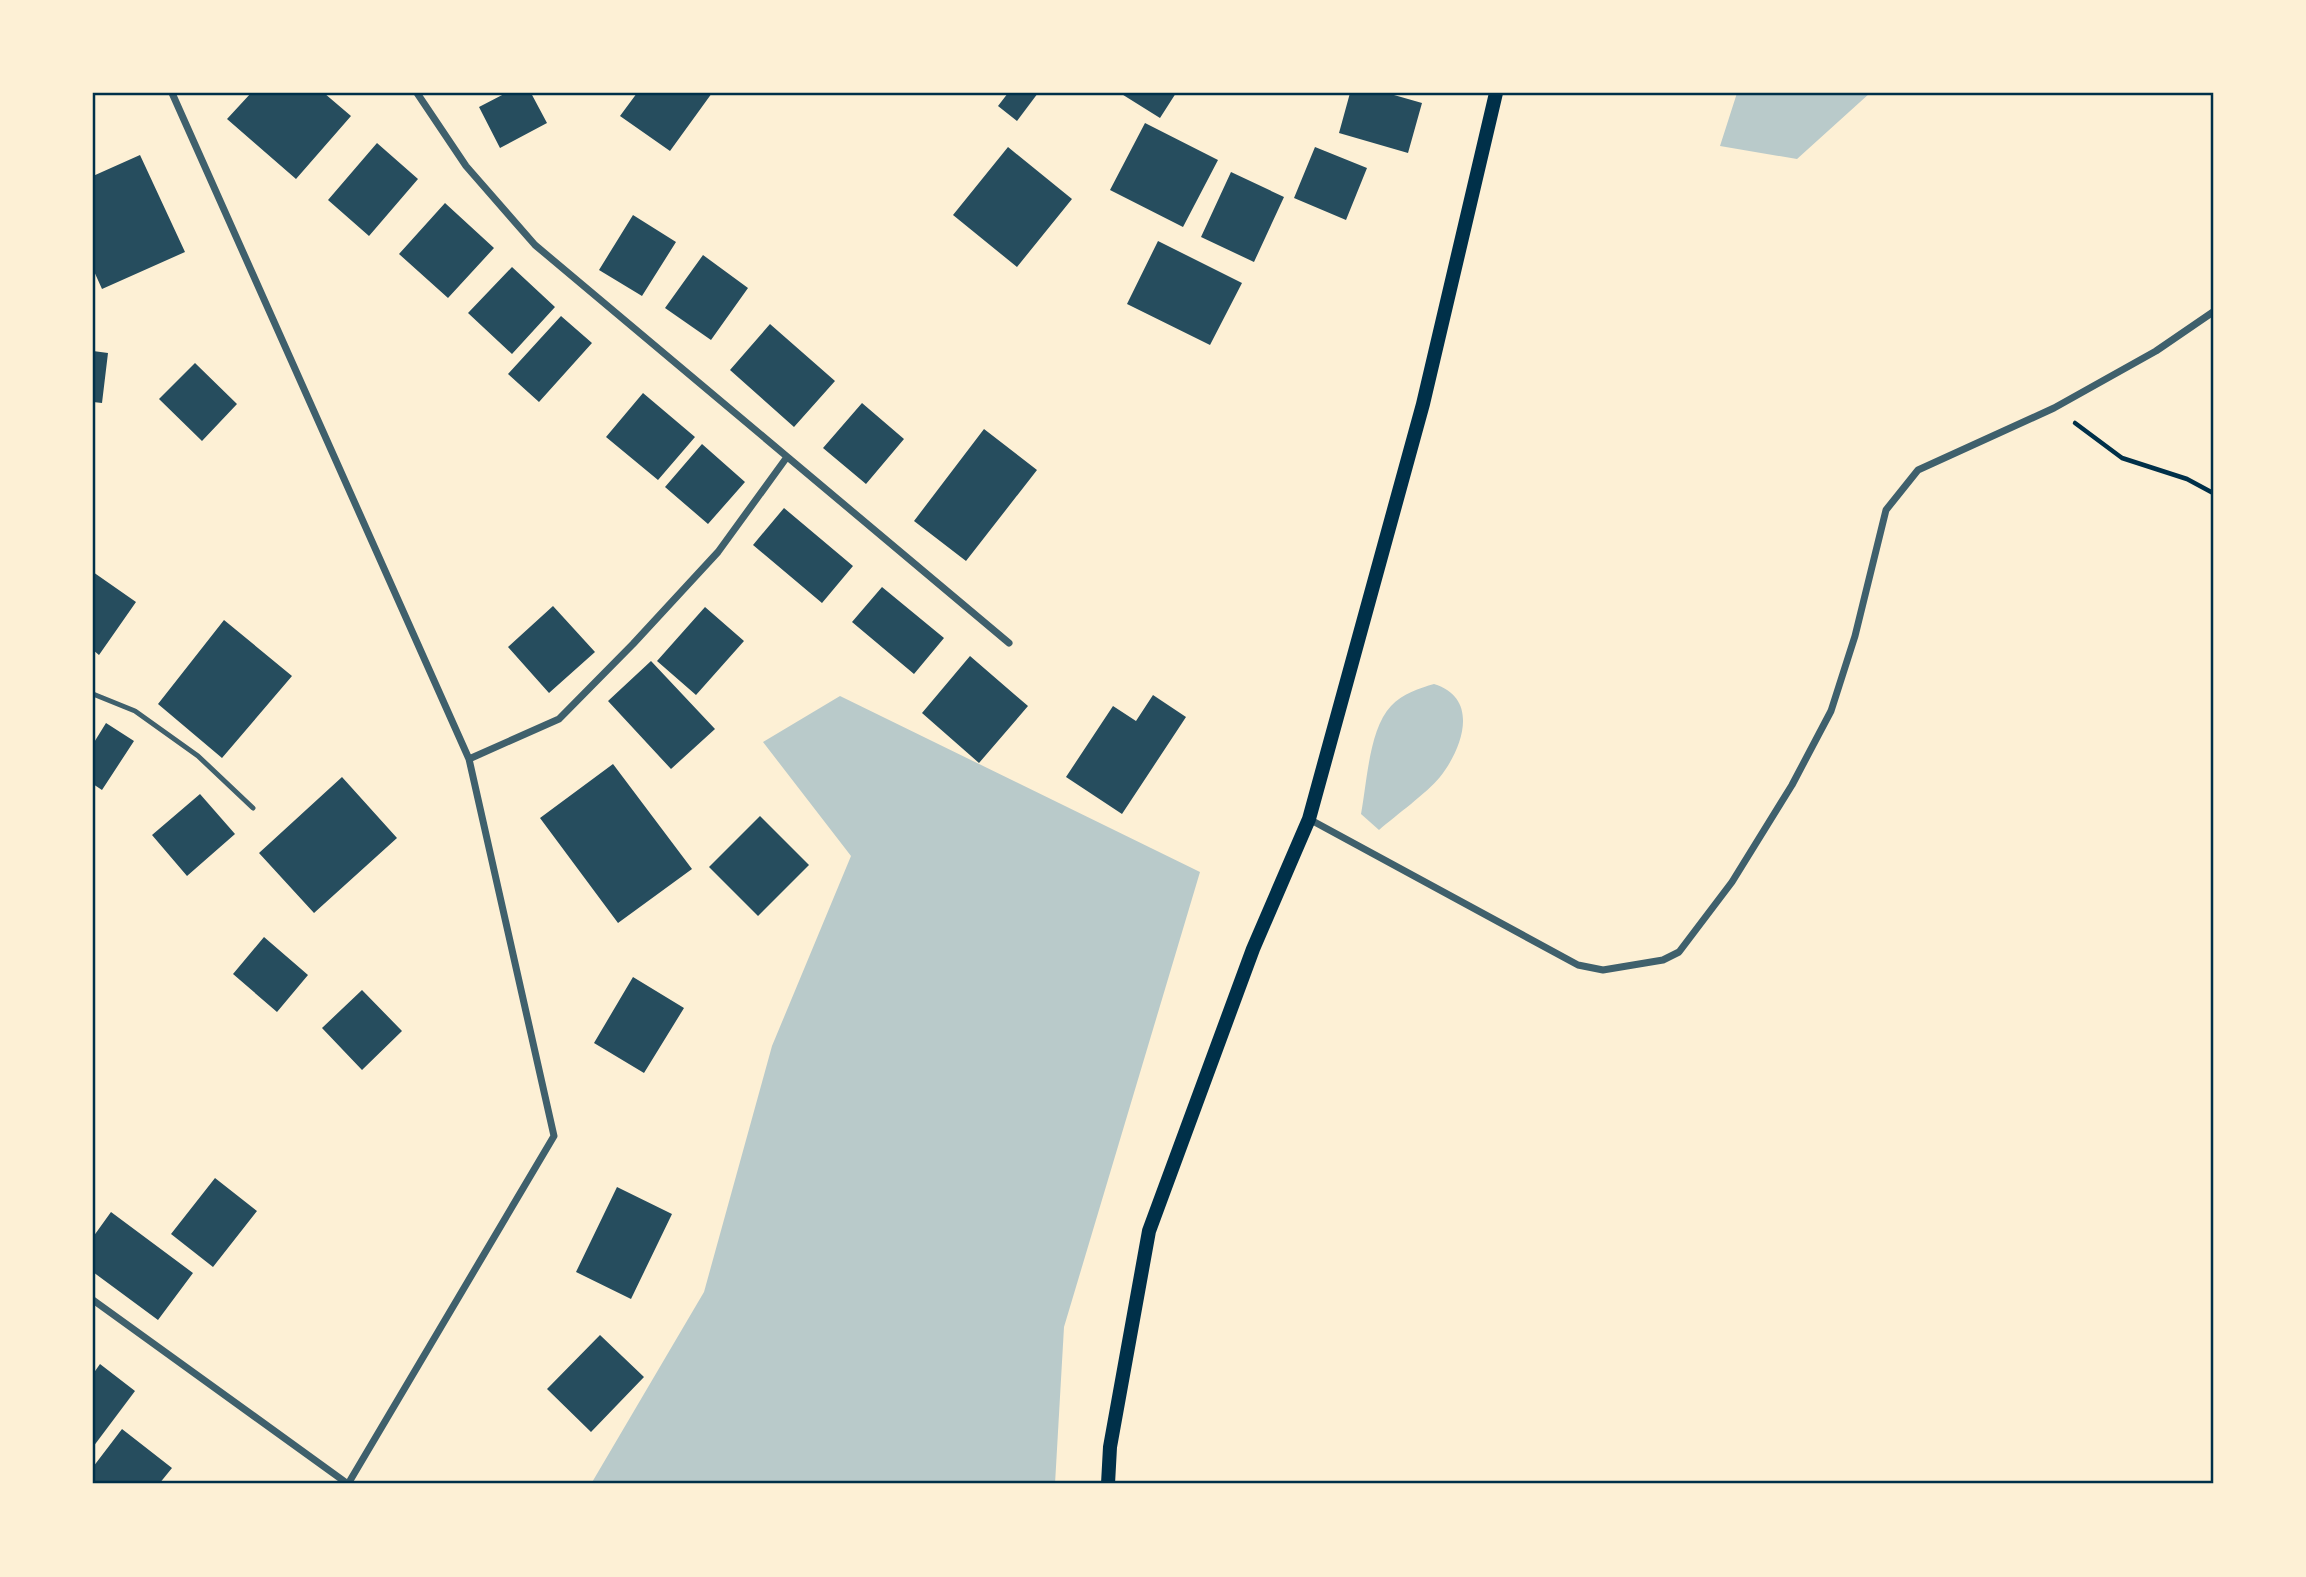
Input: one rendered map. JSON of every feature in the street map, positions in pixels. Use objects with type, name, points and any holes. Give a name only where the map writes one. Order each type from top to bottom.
[{"type":"main road","points":[[1108,1484],[1110,1447],[1149,1231],[1253,949],[1309,819],[1423,404],[1496,93]]},
{"type":"street","points":[[93,1300],[348,1484],[554,1136],[469,759],[172,93]]},
{"type":"street","points":[[418,93],[466,166],[535,245],[1009,643]]},
{"type":"street","points":[[1309,819],[1578,965],[1603,970],[1663,960],[1679,952],[1732,882],[1792,785],[1831,711],[1855,636],[1886,510],[1918,470],[2054,408],[2155,351],[2213,312]]},
{"type":"street","points":[[469,759],[559,719],[718,552],[788,457]]},
{"type":"lane","points":[[93,694],[135,711],[198,755],[253,808]]},
{"type":"path","points":[[2054,408],[2122,458],[2188,479],[2213,493]]},
{"type":"shaded area","points":[[1737,93],[1870,93],[1797,159],[1720,146]]},
{"type":"shaded area","points":[[1434,684],[1458,700],[1463,725],[1460,739],[1440,777],[1379,830],[1361,814],[1370,757],[1378,728],[1391,706],[1400,698]]},
{"type":"shaded area","points":[[840,696],[1200,872],[1064,1327],[1055,1484],[591,1484],[704,1292],[772,1046],[851,856],[763,742]]},
{"type":"building","points":[[251,93],[324,93],[351,116],[296,179],[227,119]]},
{"type":"building","points":[[506,93],[531,93],[547,123],[500,148],[479,107]]},
{"type":"building","points":[[637,93],[712,93],[670,151],[620,116]]},
{"type":"building","points":[[1008,93],[1038,93],[1017,121],[998,106]]},
{"type":"building","points":[[1120,93],[1176,93],[1160,118]]},
{"type":"building","points":[[1350,93],[1387,93],[1422,103],[1408,153],[1339,133]]},
{"type":"building","points":[[1145,123],[1218,160],[1183,227],[1110,190]]},
{"type":"building","points":[[377,143],[418,179],[369,236],[328,200]]},
{"type":"building","points":[[1008,147],[1072,199],[1017,267],[953,215]]},
{"type":"building","points":[[1315,147],[1367,168],[1346,220],[1294,198]]},
{"type":"building","points":[[140,155],[185,252],[102,289],[93,269],[93,176]]},
{"type":"building","points":[[1231,172],[1284,197],[1254,262],[1201,237]]},
{"type":"building","points":[[445,203],[494,248],[448,298],[399,254]]},
{"type":"building","points":[[633,215],[676,242],[642,296],[599,270]]},
{"type":"building","points":[[1158,241],[1242,283],[1210,345],[1127,304]]},
{"type":"building","points":[[703,255],[748,288],[711,340],[665,308]]},
{"type":"building","points":[[512,267],[555,307],[512,354],[468,313]]},
{"type":"building","points":[[561,316],[592,343],[539,402],[508,374]]},
{"type":"building","points":[[770,324],[835,381],[794,427],[730,370]]},
{"type":"building","points":[[93,351],[108,353],[102,403],[93,402]]},
{"type":"building","points":[[195,363],[237,404],[202,441],[159,399]]},
{"type":"building","points":[[643,393],[695,437],[658,480],[606,437]]},
{"type":"building","points":[[862,403],[904,439],[866,484],[823,448]]},
{"type":"building","points":[[984,429],[1037,470],[966,561],[914,521]]},
{"type":"building","points":[[702,444],[745,482],[708,524],[665,487]]},
{"type":"building","points":[[784,508],[853,566],[822,603],[753,545]]},
{"type":"building","points":[[93,572],[136,602],[99,655],[93,650]]},
{"type":"building","points":[[882,587],[944,638],[914,674],[852,622]]},
{"type":"building","points":[[553,606],[595,652],[549,693],[508,647]]},
{"type":"building","points":[[705,607],[744,641],[696,695],[657,661]]},
{"type":"building","points":[[224,620],[292,676],[222,758],[158,704]]},
{"type":"building","points":[[970,656],[1028,706],[979,763],[922,713]]},
{"type":"building","points":[[651,661],[715,729],[671,769],[608,701]]},
{"type":"building","points":[[1153,695],[1186,717],[1122,814],[1066,777],[1113,706],[1136,721]]},
{"type":"building","points":[[106,723],[134,741],[102,790],[93,784],[93,744]]},
{"type":"building","points":[[613,764],[692,869],[618,923],[540,818]]},
{"type":"building","points":[[342,777],[397,838],[314,913],[259,853]]},
{"type":"building","points":[[200,794],[235,834],[187,876],[152,835]]},
{"type":"building","points":[[760,816],[809,865],[758,916],[709,867]]},
{"type":"building","points":[[264,937],[308,975],[277,1012],[233,974]]},
{"type":"building","points":[[633,977],[684,1008],[644,1073],[594,1043]]},
{"type":"building","points":[[362,990],[402,1031],[362,1070],[322,1028]]},
{"type":"building","points":[[215,1178],[257,1211],[213,1267],[171,1234]]},
{"type":"building","points":[[617,1187],[672,1214],[631,1299],[576,1272]]},
{"type":"building","points":[[111,1212],[193,1273],[158,1320],[93,1272],[93,1237]]},
{"type":"building","points":[[600,1335],[644,1377],[591,1432],[547,1389]]},
{"type":"building","points":[[100,1364],[135,1391],[93,1447],[93,1374]]},
{"type":"building","points":[[122,1429],[172,1468],[159,1484],[93,1484],[93,1467]]}]
